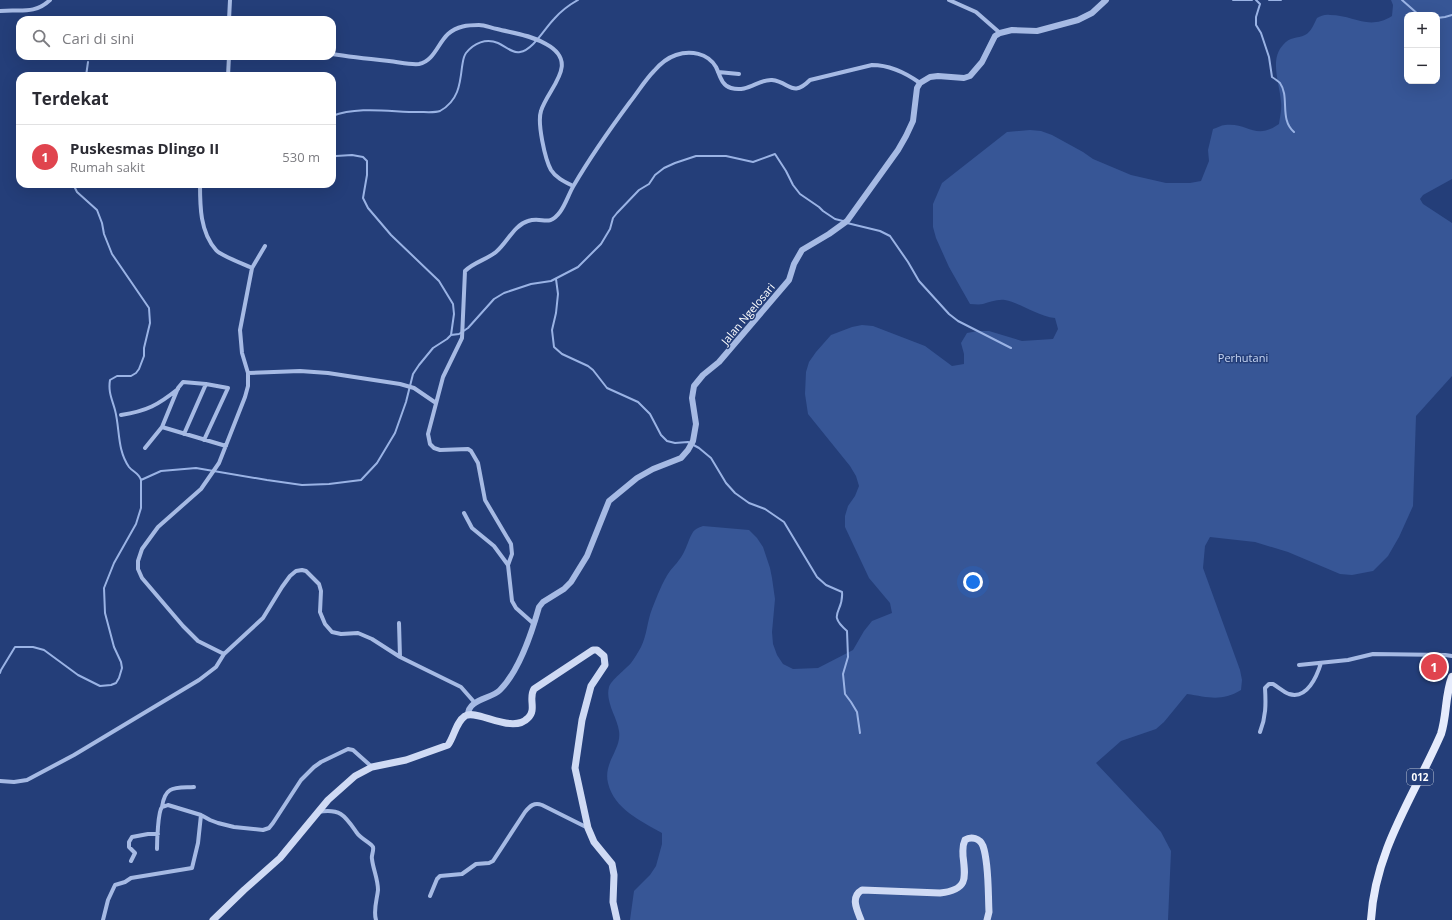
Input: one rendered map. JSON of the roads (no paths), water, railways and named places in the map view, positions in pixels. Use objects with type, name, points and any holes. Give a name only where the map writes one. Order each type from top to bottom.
[{"type":"main road","points":[[213,920],[280,858],[328,800],[355,776],[372,767],[406,760],[448,745],[461,721],[468,715],[506,723],[524,722],[529,718],[533,709],[532,692],[537,686],[555,676],[592,650],[597,650],[605,658],[605,665],[591,686],[582,720],[576,759],[577,777],[588,828],[594,842],[612,864],[614,875],[613,902],[617,920]]},
{"type":"main road","name":"012","points":[[1371,920],[1374,889],[1388,845],[1441,734],[1445,721],[1452,677]]},
{"type":"main road","points":[[861,920],[854,898],[857,893],[862,890],[940,893],[951,892],[959,889],[965,874],[962,846],[965,840],[972,837],[981,843],[986,860],[989,912],[987,920]]},
{"type":"street","points":[[0,11],[34,10],[38,9],[50,0]]},
{"type":"street","points":[[229,16],[230,0]]},
{"type":"street","points":[[949,0],[976,12],[1000,33]]},
{"type":"street","points":[[508,565],[512,554],[511,544],[485,500],[478,463],[471,451],[463,448],[440,450],[434,448],[430,444],[428,434],[443,377],[462,338],[465,271],[473,264],[496,253],[520,225],[533,220],[545,222],[554,219],[561,210],[573,186],[601,142],[653,72],[664,61],[676,55],[691,52],[699,54],[708,59],[715,66],[724,84],[730,88],[741,89],[771,80],[785,84],[790,88],[802,87],[810,80],[872,65],[889,67],[909,75],[920,83],[930,77],[938,76],[964,78],[970,76],[982,62],[995,36],[1000,33],[1012,30],[1037,32],[1078,20],[1092,13],[1106,0]]},
{"type":"street","points":[[336,55],[420,64],[430,58],[447,35],[455,29],[464,26],[481,24],[544,42],[554,48],[560,58],[562,69],[558,81],[541,111],[540,125],[543,141],[551,170],[560,179],[573,186]]},
{"type":"street","points":[[228,72],[229,60]]},
{"type":"street","points":[[718,72],[739,74]]},
{"type":"street","name":"Jalan Ngelosari","points":[[475,703],[499,692],[505,685],[526,649],[539,607],[543,602],[564,589],[571,582],[587,556],[609,501],[637,478],[653,469],[681,458],[688,450],[693,441],[696,424],[692,392],[697,381],[702,375],[719,362],[748,330],[789,280],[794,264],[802,250],[845,222],[857,208],[906,136],[913,121],[916,88],[920,83]]},
{"type":"street","points":[[200,188],[201,214],[207,236],[216,251],[252,268]]},
{"type":"street","points":[[224,654],[198,641],[183,626],[142,578],[138,569],[138,561],[142,549],[158,527],[201,489],[219,463],[226,446],[248,386],[248,372],[242,353],[240,330],[252,268],[265,246]]},
{"type":"street","points":[[248,372],[300,371],[328,373],[400,384],[414,388],[436,403]]},
{"type":"street","points":[[121,415],[148,409],[162,402],[183,382],[228,388],[204,440]]},
{"type":"street","points":[[184,434],[206,384]]},
{"type":"street","points":[[145,448],[162,428],[178,388]]},
{"type":"street","points":[[162,428],[226,446]]},
{"type":"street","points":[[464,513],[472,528],[494,546],[508,565],[512,601],[516,608],[534,624]]},
{"type":"street","points":[[0,781],[14,782],[27,780],[74,755],[199,680],[216,667],[224,654],[263,618],[290,576],[296,571],[302,570],[309,574],[319,584],[321,591],[320,612],[325,624],[332,632],[341,634],[358,633],[372,639],[400,657],[461,687],[475,703],[469,708],[468,715]]},
{"type":"street","points":[[399,623],[400,657]]},
{"type":"street","points":[[1298,665],[1348,660],[1373,654],[1452,656]]},
{"type":"street","points":[[1260,732],[1264,722],[1266,688],[1269,684],[1273,684],[1288,694],[1298,695],[1305,691],[1317,677],[1321,663]]},
{"type":"street","points":[[162,807],[168,805],[201,815],[218,823],[234,827],[264,830],[269,828],[274,823],[301,780],[320,762],[348,749],[353,750],[372,767]]},
{"type":"street","points":[[157,849],[160,813],[163,798],[166,792],[177,788],[194,787]]},
{"type":"street","points":[[430,896],[437,879],[440,876],[462,874],[476,864],[493,861],[525,812],[529,807],[535,804],[542,805],[588,828]]},
{"type":"street","points":[[318,812],[328,810],[341,814],[350,821],[360,837],[373,848],[372,858],[378,888],[375,916],[376,920]]},
{"type":"street","points":[[104,920],[108,900],[115,885],[125,882],[131,878],[192,868],[198,843],[201,815]]},
{"type":"street","points":[[131,861],[135,853],[129,847],[129,842],[132,837],[158,834]]},
{"type":"waterway","points":[[336,115],[364,110],[440,111],[451,102],[457,92],[464,56],[469,49],[480,42],[489,41],[498,43],[515,52],[525,50],[534,43],[559,13],[578,0]]},
{"type":"waterway","points":[[1233,0],[1252,0]]},
{"type":"waterway","points":[[1256,0],[1260,4],[1256,17],[1256,25],[1261,33],[1269,57],[1272,77],[1280,83],[1283,89],[1287,121],[1294,132]]},
{"type":"waterway","points":[[1269,0],[1281,0]]},
{"type":"waterway","points":[[1402,0],[1416,12]]},
{"type":"waterway","points":[[1440,18],[1452,15]]},
{"type":"waterway","points":[[87,72],[88,62]]},
{"type":"waterway","points":[[0,673],[15,647],[33,647],[44,650],[78,675],[100,686],[116,683],[122,668],[121,662],[114,647],[105,613],[104,588],[114,563],[136,524],[141,508],[141,480],[161,471],[196,468],[302,485],[329,484],[361,480],[377,463],[395,433],[406,402],[413,374],[433,348],[451,335],[459,334],[468,328],[494,299],[504,293],[531,284],[551,281],[578,267],[601,244],[610,229],[613,218],[617,213],[639,190],[649,184],[655,175],[664,168],[696,156],[726,156],[753,162],[775,154],[800,194],[835,219],[843,221]]},
{"type":"waterway","points":[[336,156],[352,155],[363,157],[367,161],[367,175],[363,198],[368,208],[391,235],[439,281],[453,304],[454,314],[451,335]]},
{"type":"waterway","points":[[75,188],[77,192],[97,210],[112,254],[149,308],[150,323],[144,348],[144,356],[139,369],[131,376],[117,376],[110,380],[110,392],[117,417],[122,454],[129,467],[141,480]]},
{"type":"waterway","points":[[847,223],[880,231],[890,236],[919,281],[949,314],[958,321],[1011,348]]},
{"type":"waterway","points":[[556,279],[558,294],[552,330],[554,347],[562,354],[588,366],[607,388],[638,402],[650,414],[661,435],[667,441],[675,443],[688,442],[699,448],[711,458],[726,483],[735,493],[749,503],[765,509],[784,522],[817,577],[826,585],[842,592],[841,604],[837,616],[841,625],[847,631],[848,657],[843,674],[845,694],[857,712],[860,733]]},
{"type":"place","name":"Puskesmas Dlingo II","points":[[1434,667]]},
{"type":"park label","name":"Perhutani","points":[[1243,358]]}]
